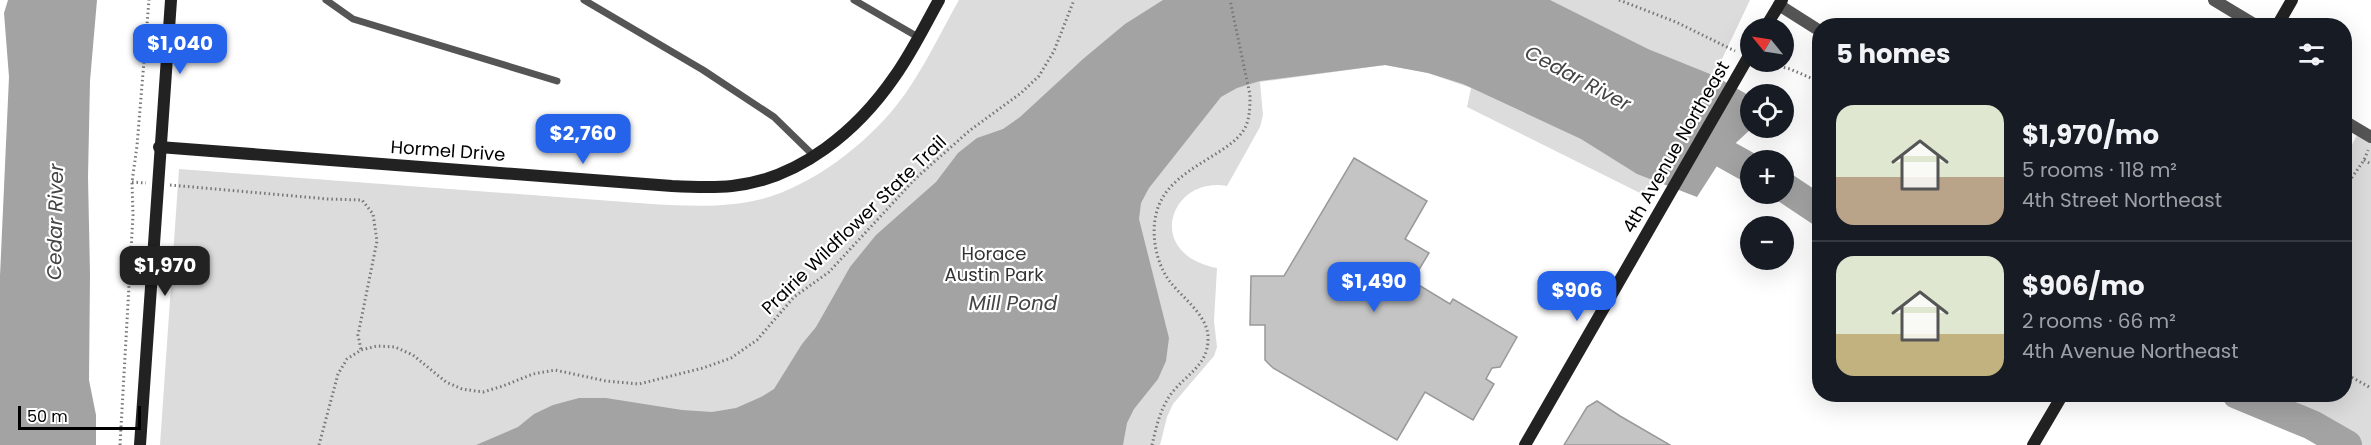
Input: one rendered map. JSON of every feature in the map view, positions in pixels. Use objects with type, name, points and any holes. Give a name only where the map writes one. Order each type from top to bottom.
[{"type":"street","points":[[140,445],[171,0]]},
{"type":"street","name":"Hormel Drive","points":[[159,147],[703,188],[734,186],[768,177],[814,156],[852,128],[897,74],[939,0]]},
{"type":"street","points":[[2214,0],[2244,18]]},
{"type":"street","points":[[2282,18],[2292,0]]},
{"type":"street","points":[[1772,18],[1781,2],[1812,25]]},
{"type":"street","name":"4th Avenue Northeast","points":[[1525,445],[1656,215],[1743,72]]},
{"type":"street","points":[[2352,126],[2371,137]]},
{"type":"street","points":[[2033,445],[2058,402]]},
{"type":"lane","points":[[326,0],[354,19],[557,81]]},
{"type":"lane","points":[[584,0],[703,70],[774,117],[814,156]]},
{"type":"lane","points":[[854,0],[918,37]]},
{"type":"path","points":[[120,445],[133,215],[132,182],[149,0]]},
{"type":"path","name":"Prairie Wildflower State Trail","points":[[361,350],[377,346],[395,347],[413,355],[446,382],[462,389],[483,392],[533,374],[555,370],[606,381],[639,384],[703,368],[731,358],[757,340],[794,297],[829,272],[915,179],[969,131],[1021,93],[1039,76],[1054,51],[1074,0]]},
{"type":"path","points":[[1152,445],[1163,408],[1171,393],[1203,361],[1209,336],[1204,323],[1169,281],[1154,246],[1154,223],[1159,204],[1182,174],[1236,140],[1247,125],[1250,96],[1230,0]]},
{"type":"path","points":[[1619,0],[1676,22],[1740,54]]},
{"type":"path","points":[[1794,71],[1812,79]]},
{"type":"path","points":[[2352,177],[2364,160],[2371,164]]},
{"type":"path","points":[[173,185],[362,200],[373,214],[377,241],[358,335],[361,350],[348,359],[338,374],[319,445]]},
{"type":"path","points":[[2352,377],[2371,388]]},
{"type":"green space","name":"Horace Austin Park","points":[[959,0],[1750,0],[1722,59],[1644,195],[1467,107],[1471,88],[1428,73],[1385,65],[1260,82],[1263,115],[1260,127],[1227,186],[1207,186],[1191,193],[1179,204],[1173,218],[1173,233],[1179,248],[1194,260],[1217,268],[1214,321],[1217,347],[1214,356],[1173,404],[1160,445],[160,445],[179,169],[666,205],[694,206],[748,202],[781,193],[799,185],[852,150],[896,106],[914,81]]},
{"type":"green space","points":[[2360,130],[2371,137],[2371,445],[2347,445],[2312,425],[2254,402],[2352,402],[2352,144]]},
{"type":"water","points":[[8,0],[97,0],[90,81],[88,177],[89,380],[96,415],[96,445],[0,445],[0,276],[9,77],[4,13]]},
{"type":"water","name":"Mill Pond","points":[[1163,0],[1550,0],[1648,49],[1715,76],[1740,90],[1741,138],[1726,152],[1697,197],[1637,174],[1581,139],[1463,84],[1428,73],[1385,65],[1260,81],[1237,88],[1221,97],[1149,188],[1141,203],[1139,219],[1169,338],[1166,361],[1158,379],[1134,409],[1127,423],[1123,445],[476,445],[518,427],[534,414],[553,405],[579,398],[606,398],[682,410],[712,412],[736,408],[774,389],[802,344],[816,327],[850,267],[876,235],[936,182],[958,153],[977,138],[1003,129],[1020,117],[1125,24]]},
{"type":"building","points":[[1354,158],[1427,201],[1405,239],[1429,253],[1412,281],[1450,304],[1453,299],[1517,337],[1500,367],[1492,368],[1486,379],[1494,384],[1473,420],[1425,392],[1397,440],[1273,368],[1265,360],[1265,325],[1250,325],[1251,276],[1284,276]]},
{"type":"building","points":[[1597,401],[1670,445],[1564,445],[1587,407]]},
{"type":"waterway","name":"Cedar River","points":[[1689,134],[1740,162]]},
{"type":"waterway","name":"Cedar River","points":[[1794,194],[1812,206]]},
{"type":"waterway","name":"Cedar River","points":[[2256,402],[2312,425],[2347,445]]}]
